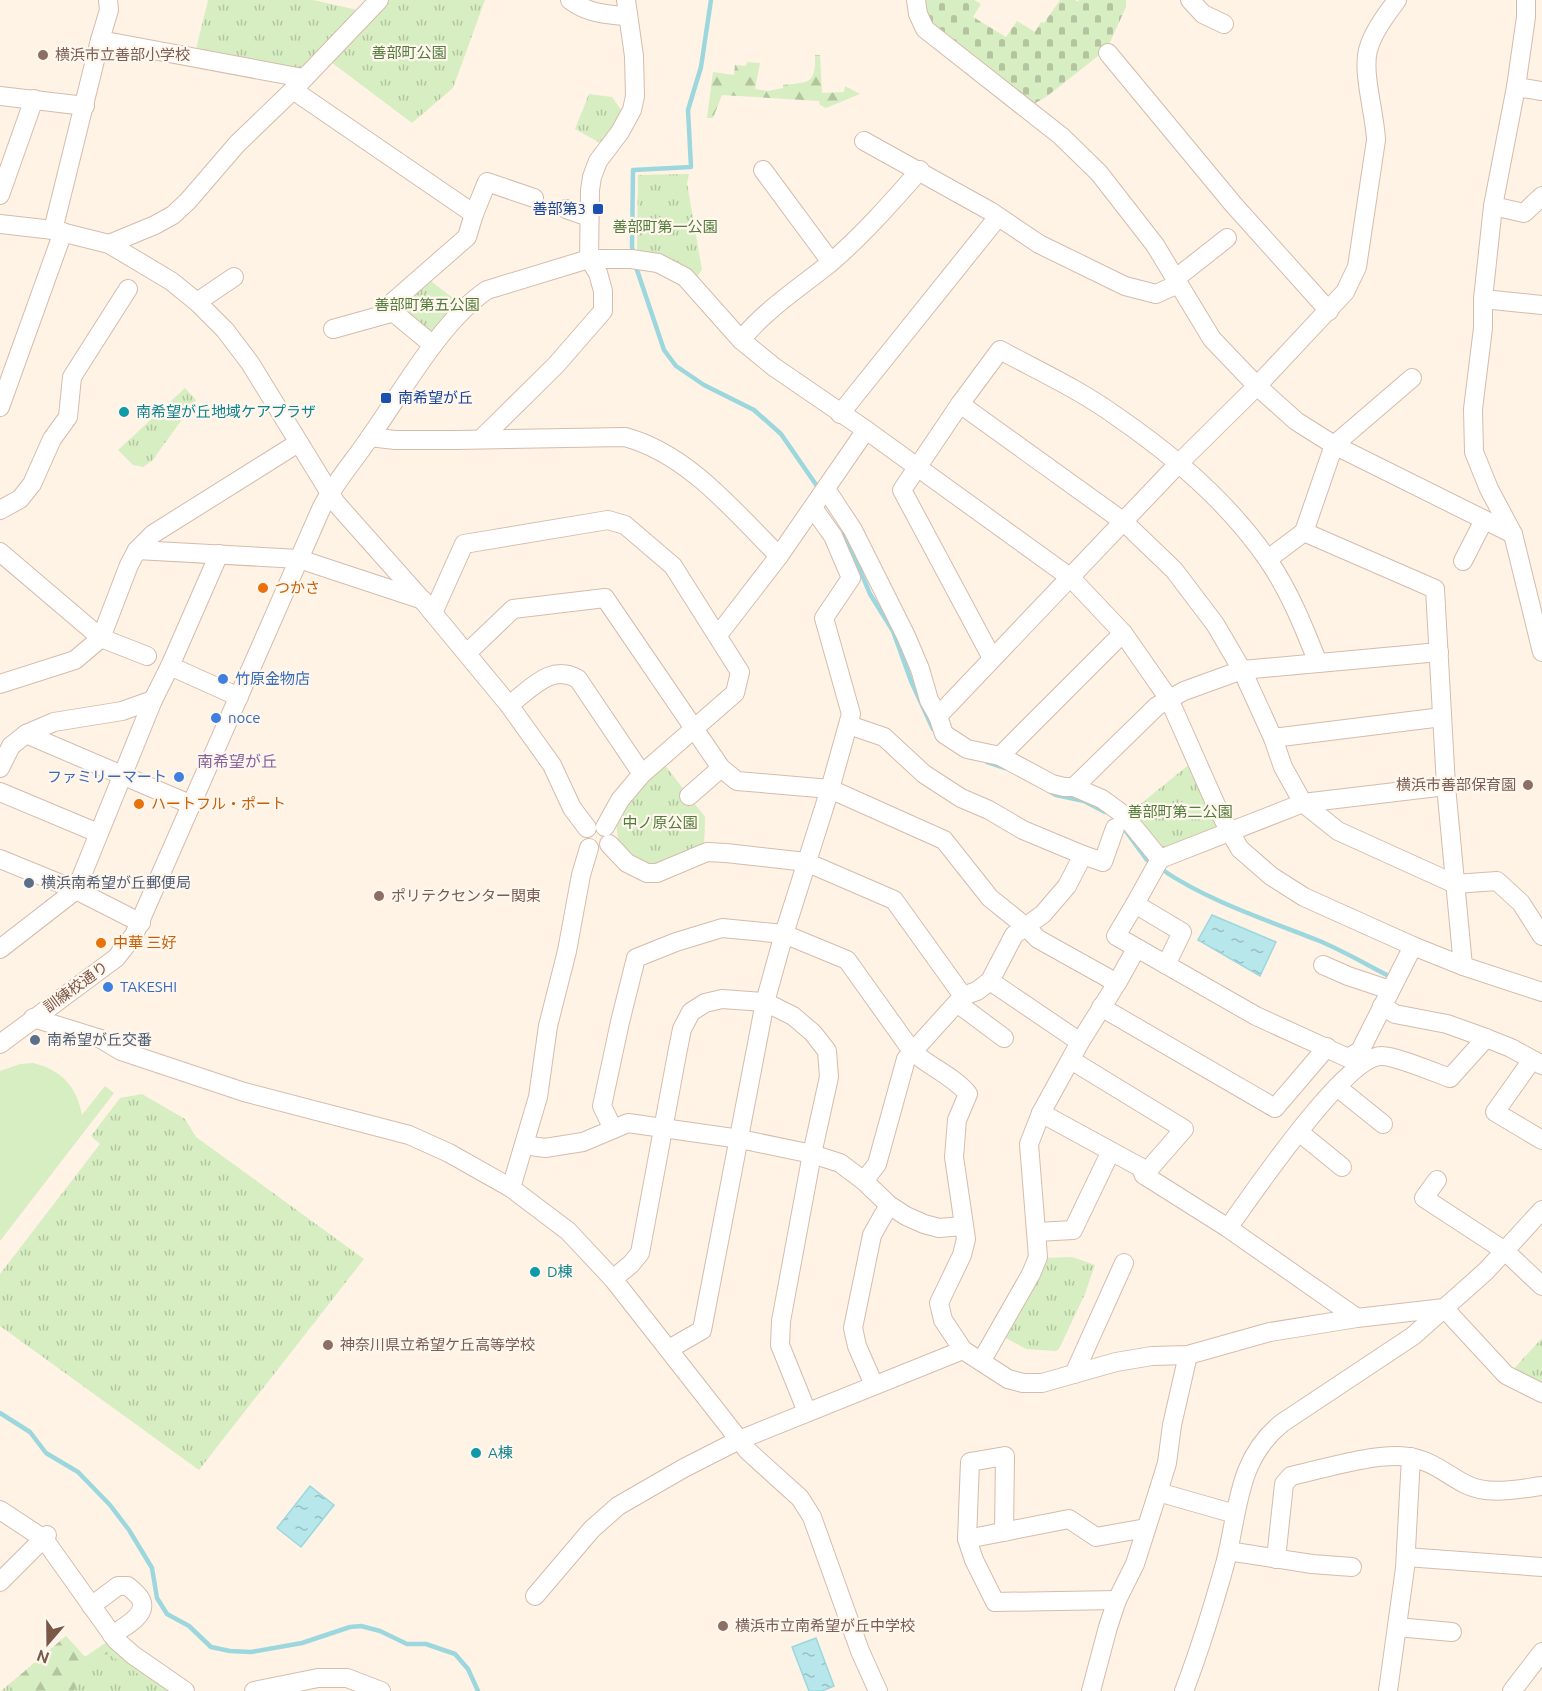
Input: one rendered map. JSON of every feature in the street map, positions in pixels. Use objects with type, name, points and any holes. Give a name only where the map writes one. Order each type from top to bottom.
[{"type":"street","points":[[0,406],[58,231],[84,106],[109,10],[108,0]]},
{"type":"street","points":[[109,244],[173,215],[237,144],[379,0]]},
{"type":"street","points":[[481,440],[555,365],[603,311],[601,282],[589,259],[590,190],[598,161],[620,132],[632,110],[635,96],[634,56],[627,8],[602,15],[570,0]]},
{"type":"street","points":[[916,0],[918,14],[925,29],[1061,136],[1099,173],[1155,245],[1212,339],[1257,386],[1296,421],[1334,445],[1512,534]]},
{"type":"street","points":[[1190,0],[1203,14],[1224,24]]},
{"type":"street","points":[[938,716],[1345,292],[1357,267],[1376,140],[1366,64],[1374,36],[1397,0]]},
{"type":"street","points":[[1527,0],[1516,87],[1492,206],[1483,299],[1483,328],[1473,408],[1474,452],[1489,489],[1533,579],[1542,652]]},
{"type":"street","points":[[100,40],[298,84],[474,214]]},
{"type":"street","points":[[1108,53],[1233,204],[1329,311]]},
{"type":"street","points":[[1516,87],[1542,92]]},
{"type":"street","points":[[0,96],[84,106]]},
{"type":"street","points":[[0,195],[9,146],[34,99]]},
{"type":"street","points":[[864,141],[920,170],[1039,244],[1125,286],[1156,294],[1177,282],[1227,238]]},
{"type":"street","points":[[763,170],[831,262]]},
{"type":"street","points":[[741,340],[752,326],[831,262],[874,222],[920,170]]},
{"type":"street","points":[[434,345],[387,307],[467,237],[487,182],[534,198]]},
{"type":"street","points":[[1492,206],[1524,213],[1542,196]]},
{"type":"street","points":[[566,209],[589,217]]},
{"type":"street","points":[[840,414],[998,217]]},
{"type":"street","points":[[0,224],[58,231],[109,244],[171,281],[197,302],[225,330],[249,363],[336,503],[428,607],[509,705],[552,765],[572,808],[600,833],[627,863],[647,873],[657,873],[707,852],[726,852],[806,862],[894,900],[960,1000],[1004,1038]]},
{"type":"street","name":"訓練校通り","points":[[0,1044],[116,958],[134,935],[330,492],[434,345],[474,298],[487,290],[589,259],[631,259],[658,263],[686,277],[741,340],[774,367],[866,430],[1071,578],[1123,633],[1169,699],[1230,832],[1240,849],[1271,876],[1304,897],[1413,945],[1463,966],[1542,992]]},
{"type":"street","points":[[0,510],[20,499],[32,484],[52,439],[68,417],[72,377],[144,263]]},
{"type":"street","points":[[197,302],[234,277]]},
{"type":"street","points":[[1483,299],[1542,305]]},
{"type":"street","points":[[333,329],[394,312]]},
{"type":"street","points":[[992,658],[902,490],[960,404],[1000,350],[1116,415],[1179,463],[1227,510],[1268,560],[1303,625],[1318,663]]},
{"type":"street","points":[[1268,560],[1305,532],[1334,445],[1412,378]]},
{"type":"street","points":[[960,404],[1124,522],[1174,570],[1215,624],[1242,670],[1273,738],[1283,767],[1303,803],[1338,831],[1455,884],[1497,881],[1521,903],[1542,936]]},
{"type":"street","points":[[718,635],[779,556],[866,430]]},
{"type":"street","points":[[370,437],[396,440],[624,437],[644,442],[698,476],[779,556]]},
{"type":"street","points":[[3,678],[75,660],[101,638],[129,565],[137,550],[153,534],[298,443]]},
{"type":"street","points":[[826,489],[854,530],[906,636],[944,734],[967,749],[1000,756],[1052,784],[1074,787],[1102,799],[1124,814],[1160,859]]},
{"type":"street","points":[[669,1349],[702,1330],[765,1002],[851,714],[824,618],[851,578],[833,536],[813,508]]},
{"type":"street","points":[[428,607],[464,544],[608,519],[625,525],[673,566],[740,672],[735,693],[642,774],[620,800],[600,833],[602,850],[589,848],[548,1026],[538,1097],[511,1188]]},
{"type":"street","points":[[1462,561],[1484,520]]},
{"type":"street","points":[[1305,532],[1436,589],[1446,786],[1463,966]]},
{"type":"street","points":[[137,550],[299,559],[428,607]]},
{"type":"street","points":[[0,552],[101,638],[147,656]]},
{"type":"street","points":[[0,949],[76,890],[153,700],[219,554]]},
{"type":"street","points":[[467,653],[513,609],[605,598],[721,768],[737,781],[830,789],[944,840],[990,898],[1038,939],[1117,983]]},
{"type":"street","points":[[1000,756],[1123,633]]},
{"type":"street","points":[[1074,787],[1157,706],[1184,691],[1242,670],[1439,652]]},
{"type":"street","points":[[170,666],[239,697]]},
{"type":"street","points":[[509,705],[551,674],[567,672],[578,679],[642,774]]},
{"type":"street","points":[[0,768],[11,746],[26,734],[54,722],[122,711],[153,700]]},
{"type":"street","points":[[1273,738],[1443,717]]},
{"type":"street","points":[[849,725],[884,737],[924,774],[961,798],[989,810],[1023,830],[1083,855],[1103,862],[1115,828]]},
{"type":"street","points":[[26,734],[192,805]]},
{"type":"street","points":[[689,796],[721,768]]},
{"type":"street","points":[[1413,945],[1360,1051],[1348,1058],[1256,1016],[1116,936],[1160,859],[1303,803],[1446,786]]},
{"type":"street","points":[[0,792],[98,833]]},
{"type":"street","points":[[864,1181],[877,1164],[906,1059],[960,1000],[990,981],[1014,935],[1043,914],[1068,886],[1083,855]]},
{"type":"street","points":[[0,859],[76,890],[141,923]]},
{"type":"street","points":[[1135,904],[1182,932],[1166,965]]},
{"type":"street","points":[[613,1128],[602,1106],[636,958],[722,927],[784,934],[847,960],[912,1051],[962,1086],[968,1094],[957,1120],[954,1157],[966,1239],[962,1255],[939,1303],[943,1320],[963,1350],[1008,1378],[1023,1383],[1042,1383],[1116,1362],[1152,1356],[1188,1355],[1270,1332],[1357,1318],[1444,1308]]},
{"type":"street","points":[[982,1360],[1038,1257],[1029,1144],[1041,1113],[1080,1042],[1137,948]]},
{"type":"street","points":[[1323,965],[1348,976],[1386,998],[1395,1014],[1447,1023],[1511,1048],[1537,1063],[1495,1112],[1542,1140]]},
{"type":"street","points":[[990,981],[1080,1042]]},
{"type":"street","points":[[613,1278],[631,1264],[640,1253],[682,1029],[691,1012],[705,1003],[722,999],[765,1002],[793,1016],[813,1033],[827,1051],[829,1077],[812,1154],[781,1321],[780,1345],[807,1412]]},
{"type":"street","points":[[1101,1007],[1275,1108],[1327,1047]]},
{"type":"street","points":[[33,1018],[100,1039],[121,1051],[244,1092],[409,1135],[449,1153],[511,1188],[568,1231],[613,1278],[748,1451],[800,1498],[812,1517],[860,1651],[878,1691]]},
{"type":"street","points":[[1228,1228],[1299,1132],[1336,1087],[1368,1060],[1380,1056],[1450,1078],[1486,1038]]},
{"type":"street","points":[[1071,1060],[1184,1129],[1144,1175]]},
{"type":"street","points":[[1336,1087],[1383,1124]]},
{"type":"street","points":[[1041,1113],[1110,1153],[1140,1167],[1144,1175],[1228,1228],[1357,1318]]},
{"type":"street","points":[[524,1145],[545,1148],[583,1142],[628,1123],[740,1139],[812,1154],[840,1163],[864,1181],[889,1206],[924,1224],[939,1228],[963,1226]]},
{"type":"street","points":[[1299,1132],[1342,1167]]},
{"type":"street","points":[[1037,1232],[1073,1230],[1110,1153]]},
{"type":"street","points":[[1437,1180],[1424,1198],[1505,1251],[1542,1286]]},
{"type":"street","points":[[874,1385],[857,1346],[853,1328],[872,1235],[889,1206]]},
{"type":"street","points":[[1184,1691],[1206,1633],[1228,1551],[1235,1514],[1248,1468],[1257,1448],[1270,1433],[1399,1346],[1486,1271],[1542,1210]]},
{"type":"street","points":[[1074,1374],[1124,1263]]},
{"type":"street","points":[[1444,1308],[1506,1374],[1542,1393]]},
{"type":"street","points":[[535,1596],[592,1529],[618,1506],[684,1468],[739,1440],[963,1350]]},
{"type":"street","points":[[1091,1691],[1108,1627],[1117,1600],[1135,1564],[1167,1462],[1172,1425],[1188,1355]]},
{"type":"street","points":[[1004,1532],[1005,1456],[970,1462],[967,1539],[974,1560],[995,1602],[1117,1600]]},
{"type":"street","points":[[1276,1559],[1284,1484],[1291,1476],[1382,1457],[1411,1457],[1427,1461],[1476,1488],[1509,1490],[1542,1486]]},
{"type":"street","points":[[1388,1691],[1406,1557],[1411,1457]]},
{"type":"street","points":[[1158,1492],[1235,1514]]},
{"type":"street","points":[[0,1510],[45,1537],[112,1635],[133,1655],[185,1691]]},
{"type":"street","points":[[967,1539],[1069,1520],[1096,1537],[1146,1528]]},
{"type":"street","points":[[0,1582],[45,1537]]},
{"type":"street","points":[[1228,1551],[1352,1567]]},
{"type":"street","points":[[1406,1557],[1542,1567]]},
{"type":"street","points":[[92,1606],[118,1586],[128,1586],[141,1600],[142,1609],[139,1615],[112,1635]]},
{"type":"street","points":[[1397,1627],[1452,1632]]},
{"type":"street","points":[[1512,1691],[1542,1652]]},
{"type":"street","points":[[254,1691],[318,1678],[347,1678],[381,1691]]},
{"type":"green space","name":"善部町公園","points":[[208,0],[313,0],[362,11],[389,0],[485,0],[453,88],[412,123],[319,53],[302,74],[195,53]]},
{"type":"green space","points":[[923,0],[974,0],[981,4],[973,17],[1006,37],[1017,21],[1035,32],[1060,0],[1078,2],[1079,0],[1126,0],[1126,7],[1107,49],[1046,97],[1030,106],[929,23]]},
{"type":"green space","points":[[815,55],[820,55],[822,93],[844,92],[845,86],[860,94],[826,108],[820,105],[819,101],[722,95],[713,118],[707,118],[713,72],[734,75],[735,65],[746,66],[747,62],[760,63],[755,89],[768,91],[783,88],[783,85],[809,80],[814,72]]},
{"type":"green space","points":[[589,94],[612,97],[624,114],[600,143],[575,129]]},
{"type":"green space","name":"善部町第一公園","points":[[689,174],[687,183],[702,270],[696,278],[669,260],[637,253],[638,175]]},
{"type":"green space","name":"善部町第五公園","points":[[427,278],[458,302],[434,331],[424,331],[398,308]]},
{"type":"green space","points":[[185,388],[196,400],[152,461],[143,467],[133,465],[118,450]]},
{"type":"green space","name":"善部町第二公園","points":[[1192,762],[1224,829],[1162,852],[1132,811]]},
{"type":"green space","name":"中ノ原公園","points":[[664,764],[705,817],[704,847],[653,867],[629,855],[618,840],[616,821],[648,775]]},
{"type":"green space","points":[[33,1063],[52,1070],[66,1081],[76,1096],[82,1115],[105,1086],[114,1093],[0,1241],[0,1071],[20,1064]]},
{"type":"green space","points":[[142,1094],[185,1119],[196,1137],[364,1259],[199,1470],[0,1326],[0,1274],[100,1144],[91,1136],[120,1098]]},
{"type":"green space","points":[[1072,1257],[1095,1265],[1085,1294],[1059,1349],[1056,1351],[1026,1349],[1004,1337],[1044,1258]]},
{"type":"green space","points":[[1542,1338],[1542,1388],[1511,1372]]},
{"type":"green space","points":[[66,1636],[85,1657],[110,1640],[174,1691],[1,1691]]},
{"type":"green space","points":[[66,1636],[85,1657],[110,1640],[158,1682],[149,1681],[108,1654],[90,1662],[79,1678],[74,1691],[11,1691],[10,1684]]},
{"type":"water","points":[[1212,915],[1276,942],[1260,976],[1198,940]]},
{"type":"water","points":[[310,1486],[334,1505],[301,1547],[277,1528]]},
{"type":"water","points":[[816,1638],[834,1686],[822,1691],[809,1691],[792,1647]]},
{"type":"waterway","points":[[634,256],[632,247],[633,170],[691,167],[688,110],[701,67],[711,0]]},
{"type":"waterway","points":[[635,264],[664,350],[676,366],[704,385],[754,410],[781,434],[819,489]]},
{"type":"waterway","points":[[844,532],[870,594],[893,631],[911,681],[933,729]]},
{"type":"waterway","points":[[987,762],[1005,768]]},
{"type":"waterway","points":[[1049,791],[1056,795],[1084,801],[1105,812]]},
{"type":"waterway","points":[[1125,830],[1147,860],[1154,865]]},
{"type":"waterway","points":[[1161,869],[1217,900],[1326,944],[1391,977]]},
{"type":"waterway","points":[[0,1413],[30,1432],[46,1453],[78,1472],[110,1505],[129,1530],[152,1568],[157,1598],[167,1614],[189,1626],[211,1647],[251,1652],[302,1643],[350,1627],[361,1626],[380,1631],[407,1644],[426,1644],[455,1654],[468,1669],[478,1691]]},
{"type":"place","name":"横浜市立善部小学校","points":[[43,55]]},
{"type":"place","name":"善部第3","points":[[598,209]]},
{"type":"place","name":"南希望が丘","points":[[386,398]]},
{"type":"place","name":"南希望が丘地域ケアプラザ","points":[[124,412]]},
{"type":"place","name":"つかさ","points":[[263,588]]},
{"type":"place","name":"竹原金物店","points":[[223,679]]},
{"type":"place","name":"noce","points":[[216,718]]},
{"type":"place","name":"ファミリーマート","points":[[179,777]]},
{"type":"place","name":"横浜市善部保育園","points":[[1528,785]]},
{"type":"place","name":"ハートフル・ポート","points":[[139,804]]},
{"type":"place","name":"横浜南希望が丘郵便局","points":[[29,883]]},
{"type":"place","name":"ポリテクセンター関東","points":[[379,896]]},
{"type":"place","name":"中華 三好","points":[[101,943]]},
{"type":"place","name":"TAKESHI","points":[[108,987]]},
{"type":"place","name":"南希望が丘交番","points":[[35,1040]]},
{"type":"place","name":"D棟","points":[[535,1272]]},
{"type":"place","name":"神奈川県立希望ケ丘高等学校","points":[[328,1345]]},
{"type":"place","name":"A棟","points":[[476,1453]]},
{"type":"place","name":"横浜市立南希望が丘中学校","points":[[723,1626]]},
{"type":"district","name":"南希望が丘","points":[[237,761]]}]
